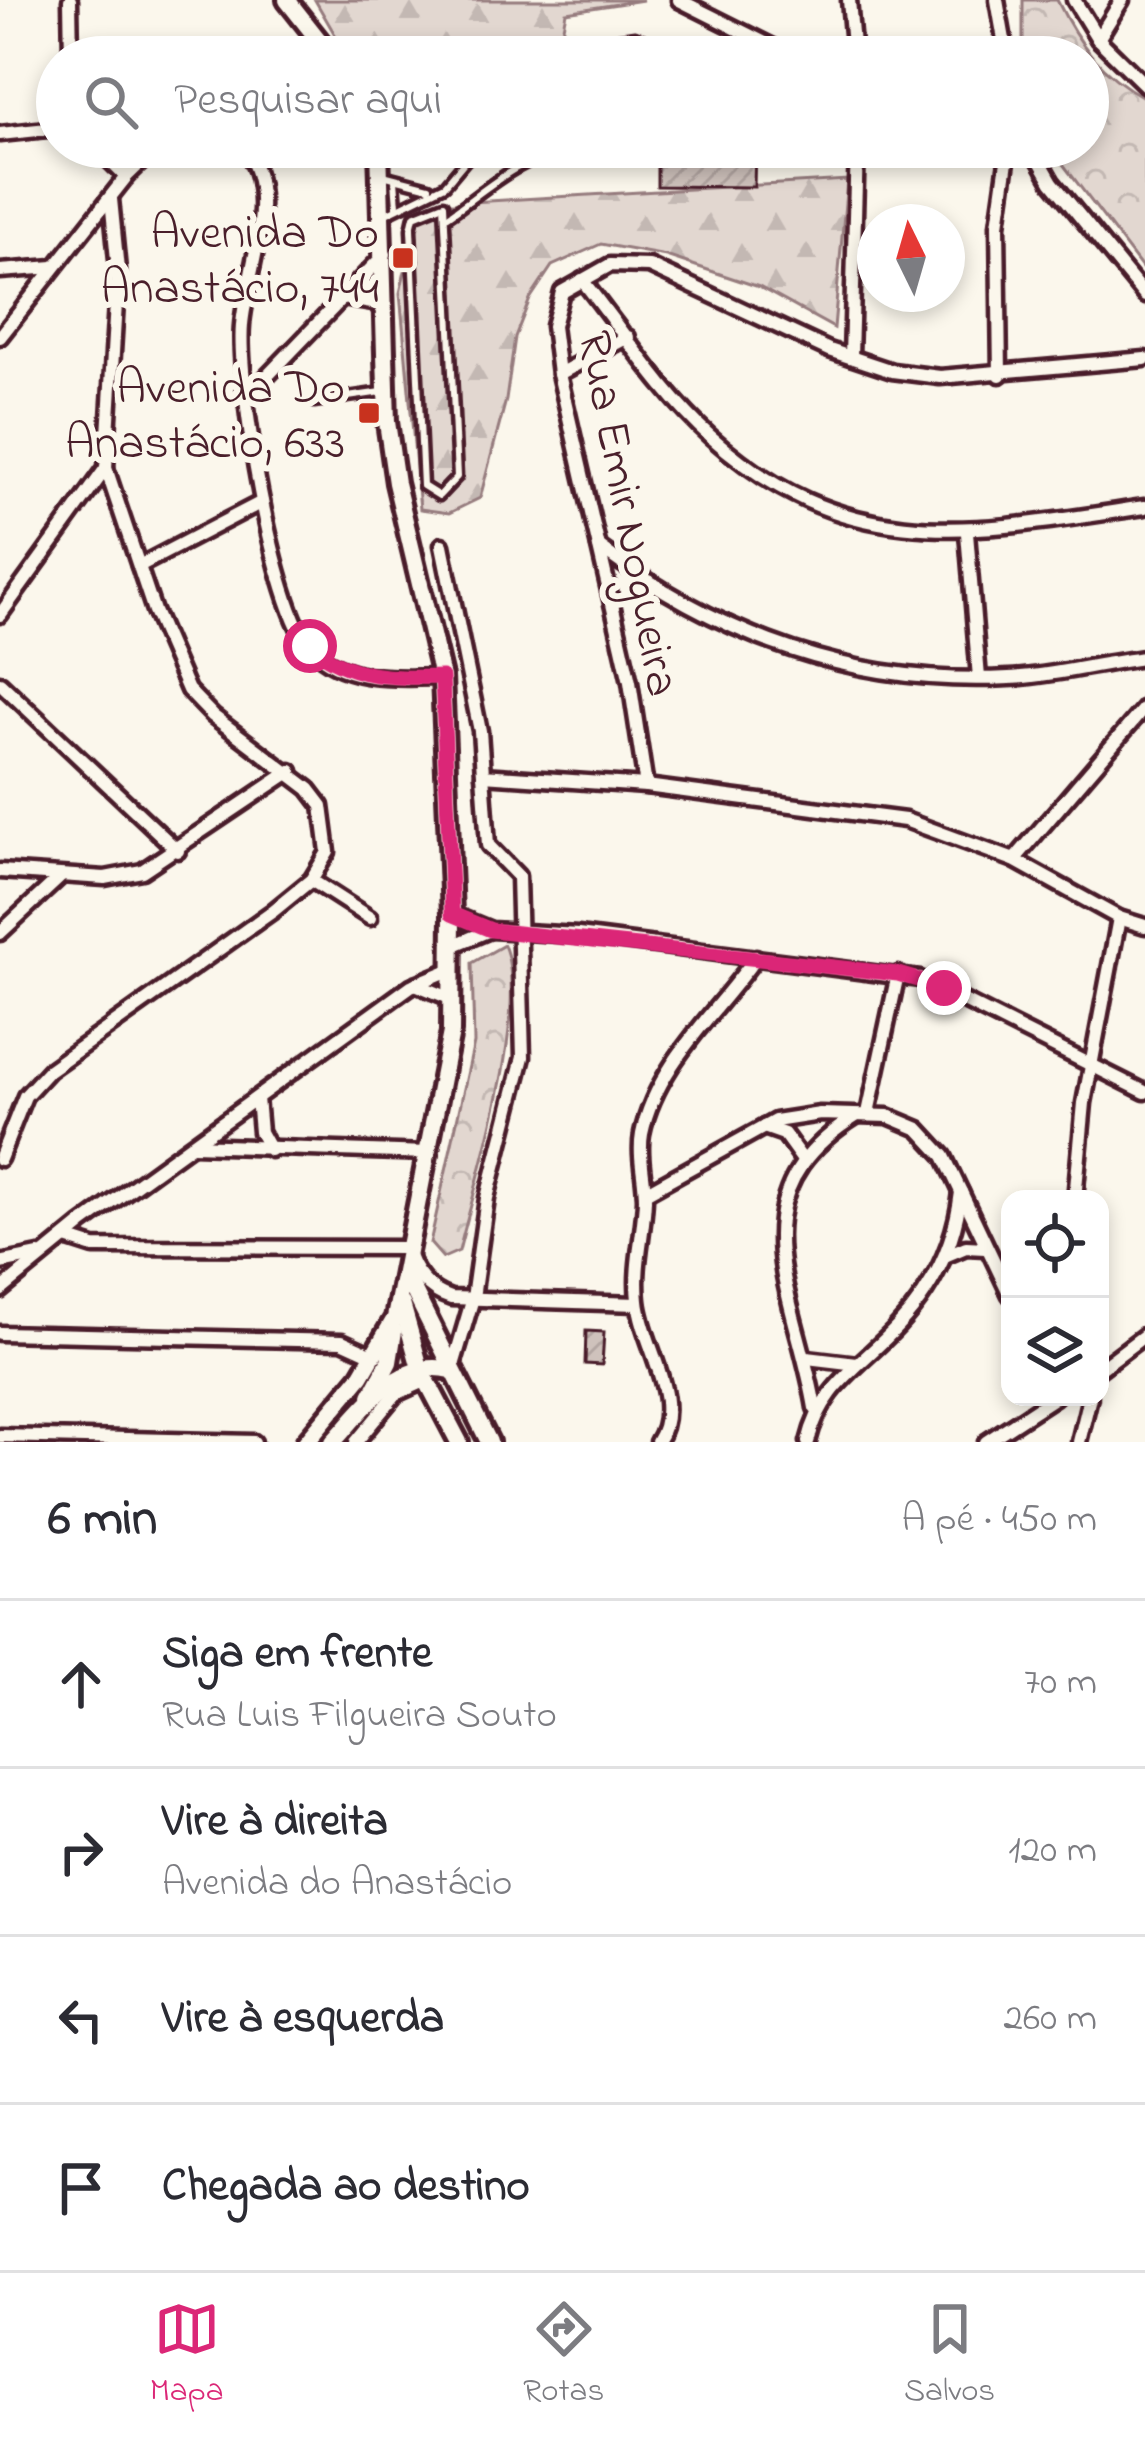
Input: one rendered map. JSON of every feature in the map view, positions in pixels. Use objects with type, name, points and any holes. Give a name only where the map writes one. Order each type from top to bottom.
[{"type":"main road","points":[[286,0],[315,36]]},
{"type":"main road","points":[[334,1442],[367,1405],[389,1362],[405,1257],[450,1055],[452,914],[442,677],[396,483],[385,392],[385,254],[390,212],[386,168]]},
{"type":"main road","points":[[405,1257],[452,1370],[489,1442]]},
{"type":"main road","points":[[400,1292],[404,1325],[423,1374],[459,1442]]},
{"type":"main road","points":[[306,1442],[375,1356],[394,1318]]},
{"type":"main road","points":[[367,1405],[423,1374],[452,1370]]},
{"type":"street","points":[[70,0],[71,36]]},
{"type":"street","points":[[679,0],[751,36]]},
{"type":"street","points":[[849,0],[852,36]]},
{"type":"street","points":[[998,0],[1004,36]]},
{"type":"street","points":[[1075,0],[1096,36]]},
{"type":"street","points":[[1100,36],[1122,0]]},
{"type":"street","points":[[1109,50],[1145,85]]},
{"type":"street","points":[[0,134],[36,130]]},
{"type":"street","points":[[118,168],[126,176]]},
{"type":"street","points":[[0,337],[135,168]]},
{"type":"street","points":[[258,168],[261,193],[241,332],[262,502],[291,608],[310,646],[332,664],[374,678],[442,677]]},
{"type":"street","points":[[850,357],[855,168]]},
{"type":"street","points":[[1000,375],[998,225],[1006,168]]},
{"type":"street","points":[[1044,168],[1145,296]]},
{"type":"street","points":[[0,1159],[25,1096],[49,1070],[310,880],[328,852],[322,806],[291,771],[213,716],[188,690],[106,468],[118,270],[111,200]]},
{"type":"street","points":[[249,395],[385,254]]},
{"type":"street","name":"Rua Emir Nogueira","points":[[646,787],[630,682],[559,374],[555,309],[562,292],[610,265],[649,266],[850,357],[892,371],[1000,375],[1145,359]]},
{"type":"street","points":[[0,271],[53,267]]},
{"type":"street","points":[[581,280],[708,434],[796,496],[894,528],[967,533],[1145,507]]},
{"type":"street","points":[[342,298],[384,305]]},
{"type":"street","points":[[559,374],[628,338]]},
{"type":"street","points":[[0,615],[106,468]]},
{"type":"street","points":[[139,566],[262,502]]},
{"type":"street","points":[[967,533],[979,678]]},
{"type":"street","points":[[442,545],[474,692],[488,845],[518,876],[522,930],[523,1057],[487,1198],[472,1298],[452,1370]]},
{"type":"street","points":[[598,548],[695,609],[798,656],[890,676],[979,678],[1145,658]]},
{"type":"street","points":[[0,683],[178,851]]},
{"type":"street","points":[[1014,860],[1145,707]]},
{"type":"street","points":[[0,871],[105,878],[142,871],[291,771]]},
{"type":"street","points":[[483,775],[646,787],[905,820],[1014,860],[1119,918],[1145,926]]},
{"type":"street","points":[[0,933],[60,877]]},
{"type":"street","points":[[310,880],[370,918]]},
{"type":"street","points":[[452,914],[491,930],[898,974],[944,988],[1090,1069],[1145,1092]]},
{"type":"street","points":[[1076,1190],[1090,1069],[1119,918]]},
{"type":"street","points":[[452,946],[491,930]]},
{"type":"street","points":[[657,1442],[667,1417],[665,1397],[638,1304],[645,1193],[642,1137],[656,1094],[756,957]]},
{"type":"street","points":[[46,1254],[0,1262],[5,1285],[414,984],[452,969]]},
{"type":"street","points":[[808,1442],[815,1408],[807,1358],[787,1302],[780,1244],[785,1198],[802,1159],[862,1114],[898,974]]},
{"type":"street","points":[[414,984],[452,999]]},
{"type":"street","points":[[257,1098],[260,1132],[270,1150]]},
{"type":"street","points":[[645,1193],[785,1118],[862,1114],[906,1121],[933,1141],[1001,1278]]},
{"type":"street","points":[[761,1127],[784,1133],[802,1159]]},
{"type":"street","points":[[192,1145],[428,1153]]},
{"type":"street","points":[[815,1408],[902,1323],[947,1255],[961,1192]]},
{"type":"street","points":[[66,1238],[94,1247],[405,1257],[436,1293],[638,1304]]},
{"type":"street","points":[[947,1255],[966,1247],[985,1248]]},
{"type":"street","points":[[0,1333],[342,1341],[375,1356]]},
{"type":"street","points":[[1109,1360],[1145,1335]]},
{"type":"street","points":[[807,1358],[857,1364]]},
{"type":"street","points":[[356,1442],[396,1394],[423,1374]]},
{"type":"street","points":[[986,1442],[1041,1406]]},
{"type":"street","points":[[1079,1442],[1088,1406]]},
{"type":"street","points":[[0,1436],[254,1442]]},
{"type":"lane","points":[[390,212],[445,185],[459,168]]},
{"type":"lane","points":[[448,216],[518,168]]},
{"type":"lane","points":[[389,177],[432,188]]},
{"type":"lane","points":[[444,204],[414,216],[411,229],[423,486],[439,496],[457,477],[445,185]]},
{"type":"lane","points":[[314,402],[385,392]]},
{"type":"green space","points":[[315,0],[643,0],[566,12],[561,36],[336,36]]},
{"type":"green space","points":[[1023,0],[1057,0],[1078,36],[1023,36]]},
{"type":"green space","points":[[1109,72],[1145,98],[1145,272],[1066,168],[1109,168]]},
{"type":"green space","points":[[847,180],[834,328],[759,287],[666,256],[601,244],[552,266],[530,299],[515,337],[506,400],[480,498],[449,513],[420,509],[400,293],[420,205]]},
{"type":"green space","points":[[504,945],[511,974],[511,1010],[498,1096],[459,1251],[443,1258],[430,1243],[474,1043],[472,963]]},
{"type":"building","points":[[657,168],[754,168],[754,187],[657,186]]},
{"type":"building","points":[[586,1331],[604,1332],[602,1365],[585,1364]]},
{"type":"place","name":"Avenida Do Anastácio, 744","points":[[403,258]]},
{"type":"place","name":"Avenida Do Anastácio, 633","points":[[369,413]]},
{"type":"route","points":[[310,646],[332,664],[374,678],[442,677],[452,914],[491,930],[578,935],[898,974],[944,988]]}]
